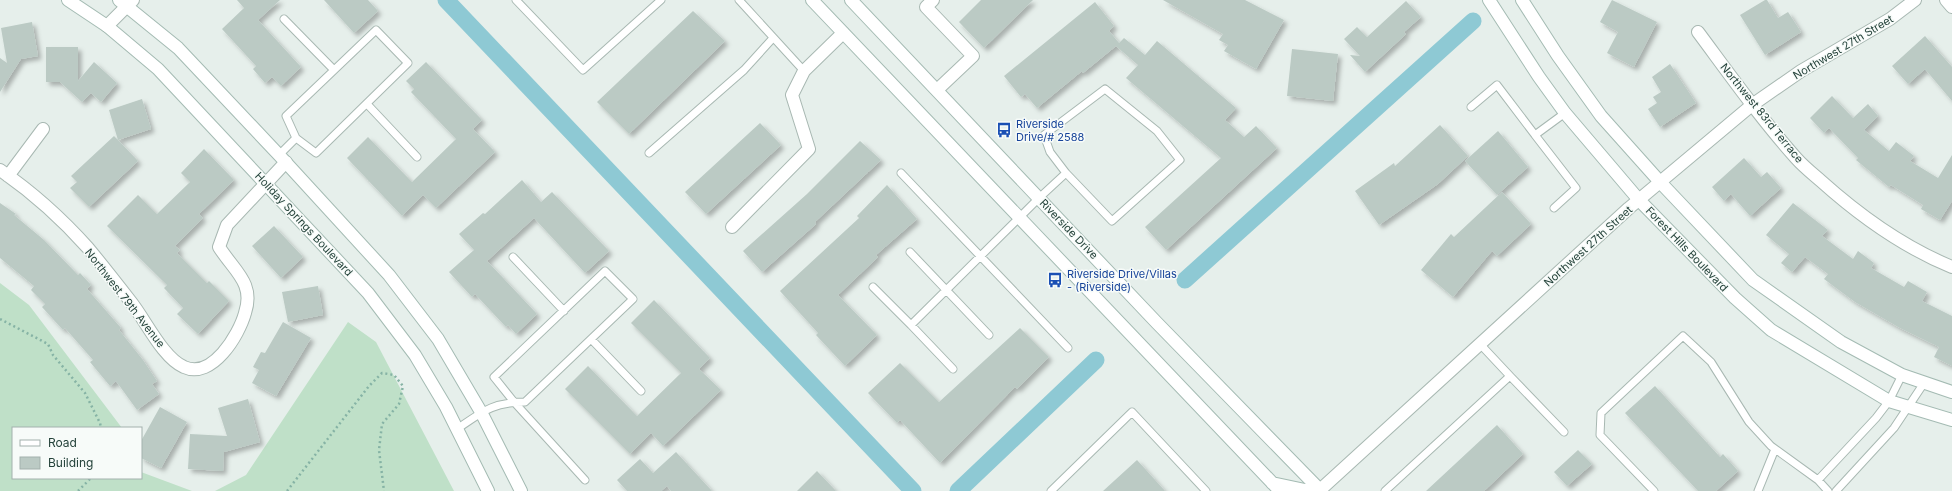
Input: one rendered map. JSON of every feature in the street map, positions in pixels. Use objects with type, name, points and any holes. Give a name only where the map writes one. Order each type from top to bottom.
[{"type":"street","name":"Holiday Springs Boulevard","points":[[68,0],[107,26],[158,69],[266,182],[368,293],[415,354],[457,429],[488,491]]},
{"type":"street","points":[[812,0],[1276,487],[1320,491]]},
{"type":"street","name":"Riverside Drive","points":[[851,0],[1320,491]]},
{"type":"street","name":"Forest Hills Boulevard","points":[[1489,0],[1539,77],[1566,113],[1639,200],[1735,298],[1771,330],[1889,401],[1952,420]]},
{"type":"street","points":[[1522,0],[1558,56],[1601,116],[1660,182],[1753,280],[1841,342],[1902,375],[1952,392]]},
{"type":"street","name":"Northwest 27th Street","points":[[1320,491],[1639,200],[1752,105],[1801,71],[1890,19],[1915,0]]},
{"type":"street","points":[[1946,0],[1952,7]]},
{"type":"street","points":[[107,26],[127,2],[178,48],[282,158],[389,275],[438,339],[481,412],[521,491]]},
{"type":"street","points":[[926,2],[973,56],[937,90]]},
{"type":"street","name":"Northwest 83rd Terrace","points":[[1698,32],[1752,105],[1797,160],[1844,202],[1887,233],[1932,259],[1952,267]]},
{"type":"street","points":[[732,227],[809,149],[792,95],[804,71],[843,33]]},
{"type":"street","points":[[4,173],[43,129]]},
{"type":"street","points":[[266,182],[282,158]]},
{"type":"street","name":"Northwest 79th Avenue","points":[[4,173],[28,190],[87,247],[132,303],[171,358],[185,368],[200,369],[219,359],[243,321],[249,301],[246,283],[230,264],[219,247],[227,225],[266,182]]},
{"type":"lane","points":[[516,0],[583,70],[661,0]]},
{"type":"lane","points":[[739,0],[804,71]]},
{"type":"lane","points":[[284,19],[334,70]]},
{"type":"lane","points":[[376,30],[408,63],[367,104],[316,153],[296,138],[286,116],[376,30]]},
{"type":"lane","points":[[649,153],[744,70],[773,38]]},
{"type":"lane","points":[[1471,107],[1497,85],[1576,188],[1554,208]]},
{"type":"lane","points":[[1105,89],[1157,131],[1180,160],[1112,222],[1066,173],[1050,152],[1044,135],[1105,89]]},
{"type":"lane","points":[[367,104],[417,157]]},
{"type":"lane","points":[[1535,135],[1566,113]]},
{"type":"lane","points":[[282,158],[296,138]]},
{"type":"lane","points":[[901,173],[1068,348]]},
{"type":"lane","points":[[911,325],[1066,173]]},
{"type":"lane","points":[[910,252],[989,335]]},
{"type":"lane","points":[[513,257],[564,311]]},
{"type":"lane","points":[[457,429],[481,412],[497,404],[514,402],[525,402],[633,299],[605,271],[494,377],[514,402],[585,480]]},
{"type":"lane","points":[[873,286],[953,370]]},
{"type":"lane","points":[[1654,491],[1600,435],[1602,413],[1683,336],[1711,362],[1749,422],[1775,449],[1818,480],[1828,491]]},
{"type":"lane","points":[[591,339],[641,391]]},
{"type":"lane","points":[[1480,344],[1564,432]]},
{"type":"lane","points":[[1818,480],[1858,439],[1889,401],[1902,375]]},
{"type":"lane","points":[[1385,491],[1510,376]]},
{"type":"lane","points":[[1836,491],[1894,428],[1907,406],[1924,383]]},
{"type":"lane","points":[[1051,491],[1132,412],[1206,491]]},
{"type":"lane","points":[[1758,491],[1775,449]]},
{"type":"path","points":[[0,319],[48,344],[53,355],[85,393],[101,427]]},
{"type":"path","points":[[287,491],[369,386],[382,373],[394,375],[403,386],[399,404],[382,424],[378,450],[384,491]]},
{"type":"path","points":[[78,491],[90,479]]},
{"type":"green space","points":[[0,283],[29,305],[121,427],[12,427],[12,479],[142,479],[142,472],[192,491],[0,491]]},
{"type":"green space","points":[[348,322],[376,342],[454,491],[215,491],[246,475]]},
{"type":"building","points":[[237,0],[280,0],[258,20],[301,67],[281,86],[272,77],[265,83],[253,69],[256,66],[222,29],[244,8]]},
{"type":"building","points":[[324,0],[368,0],[378,11],[354,33]]},
{"type":"building","points":[[981,0],[1033,0],[984,48],[959,22]]},
{"type":"building","points":[[1163,0],[1245,0],[1284,20],[1256,69],[1224,51],[1228,45],[1219,40],[1223,34]]},
{"type":"building","points":[[1612,0],[1657,22],[1634,67],[1607,53],[1618,32],[1600,22]]},
{"type":"building","points":[[1767,0],[1778,18],[1788,12],[1801,32],[1765,55],[1740,15]]},
{"type":"building","points":[[1406,1],[1421,17],[1404,32],[1406,34],[1365,72],[1350,55],[1360,56],[1344,39],[1357,27],[1367,37]]},
{"type":"building","points":[[1095,2],[1114,26],[1109,31],[1119,43],[1124,38],[1145,55],[1157,41],[1236,108],[1225,120],[1244,137],[1256,126],[1277,148],[1166,250],[1145,227],[1221,158],[1126,78],[1138,65],[1116,46],[1083,73],[1082,71],[1037,108],[1025,94],[1021,97],[1004,76]]},
{"type":"building","points":[[693,11],[725,41],[629,134],[597,102]]},
{"type":"building","points":[[32,22],[38,56],[21,59],[0,92],[0,58],[7,63],[1,28]]},
{"type":"building","points":[[1925,36],[1952,67],[1952,101],[1925,69],[1908,84],[1892,66]]},
{"type":"building","points":[[46,47],[78,47],[78,81],[94,62],[117,83],[101,102],[91,93],[82,102],[60,82],[46,82]]},
{"type":"building","points":[[1292,49],[1338,54],[1333,101],[1287,96]]},
{"type":"building","points":[[426,62],[482,120],[473,129],[495,152],[436,208],[423,195],[402,216],[347,158],[368,137],[412,182],[456,139],[411,92],[414,89],[406,81]]},
{"type":"building","points":[[1670,64],[1696,103],[1660,127],[1648,109],[1657,103],[1653,97],[1661,92],[1652,77]]},
{"type":"building","points":[[1832,96],[1853,118],[1868,104],[1878,116],[1864,130],[1889,151],[1896,142],[1914,156],[1910,161],[1938,178],[1952,155],[1952,201],[1940,220],[1921,209],[1923,205],[1891,185],[1889,187],[1856,160],[1858,158],[1829,128],[1824,133],[1810,118]]},
{"type":"building","points":[[142,99],[151,129],[118,140],[109,110]]},
{"type":"building","points":[[760,123],[781,145],[706,214],[685,192]]},
{"type":"building","points":[[1440,125],[1468,156],[1438,184],[1379,225],[1355,191],[1394,163],[1395,166]]},
{"type":"building","points":[[1498,131],[1528,167],[1497,195],[1465,161]]},
{"type":"building","points":[[114,136],[138,161],[89,207],[70,188],[77,182],[71,176]]},
{"type":"building","points":[[860,141],[881,160],[815,222],[816,224],[762,272],[743,251],[807,194]]},
{"type":"building","points":[[204,149],[234,180],[199,214],[203,218],[175,246],[180,250],[177,253],[207,283],[209,281],[229,301],[198,334],[177,314],[183,308],[164,288],[167,285],[107,226],[138,195],[157,214],[190,182],[181,173]]},
{"type":"building","points":[[1744,158],[1761,177],[1767,172],[1781,188],[1750,216],[1731,194],[1724,201],[1712,187]]},
{"type":"building","points":[[522,180],[541,202],[552,192],[609,251],[585,273],[534,218],[487,261],[537,314],[516,334],[508,325],[506,327],[475,294],[472,297],[449,272],[474,250],[459,234],[483,213],[485,214]]},
{"type":"building","points":[[887,185],[917,219],[876,255],[878,257],[838,295],[877,335],[845,366],[816,335],[818,333],[780,291],[859,218],[857,216]]},
{"type":"building","points":[[1502,192],[1531,224],[1497,256],[1492,251],[1453,297],[1421,270],[1451,234],[1454,237]]},
{"type":"building","points":[[0,203],[16,214],[14,215],[44,240],[78,275],[80,273],[91,285],[87,289],[121,328],[119,330],[143,360],[157,381],[152,384],[159,394],[137,410],[116,381],[110,386],[90,362],[93,360],[65,328],[63,330],[42,307],[45,304],[31,290],[34,286],[0,258]]},
{"type":"building","points":[[1793,203],[1828,230],[1822,236],[1853,259],[1858,251],[1874,263],[1871,268],[1904,287],[1908,281],[1927,292],[1922,301],[1952,316],[1952,366],[1934,357],[1939,347],[1900,328],[1855,302],[1824,279],[1828,274],[1805,257],[1792,272],[1781,263],[1789,254],[1766,235]]},
{"type":"building","points":[[274,226],[303,257],[281,278],[252,246]]},
{"type":"building","points":[[318,286],[323,315],[288,322],[282,292]]},
{"type":"building","points":[[654,300],[710,358],[699,369],[721,390],[663,446],[651,433],[630,454],[565,389],[588,366],[637,416],[681,373],[631,323]]},
{"type":"building","points":[[283,322],[311,338],[276,396],[252,383],[259,370],[253,367],[261,352],[265,353]]},
{"type":"building","points":[[1020,328],[1049,357],[1017,389],[1015,387],[940,463],[900,420],[897,423],[868,393],[900,363],[939,402]]},
{"type":"building","points":[[1655,386],[1720,457],[1723,454],[1738,471],[1716,491],[1698,491],[1625,413]]},
{"type":"building","points":[[248,399],[260,442],[224,452],[223,471],[188,469],[190,434],[227,436],[218,408]]},
{"type":"building","points":[[160,407],[187,422],[161,468],[142,458],[142,439]]},
{"type":"building","points":[[1497,425],[1523,454],[1484,491],[1426,491]]},
{"type":"building","points":[[1578,450],[1592,464],[1567,486],[1554,472]]},
{"type":"building","points":[[676,452],[712,491],[671,491],[667,486],[661,491],[627,491],[617,480],[640,459],[653,473]]},
{"type":"building","points":[[1137,460],[1165,491],[1103,491]]},
{"type":"building","points":[[817,471],[836,491],[797,491]]},
{"type":"waterway","points":[[446,0],[913,491]]},
{"type":"waterway","points":[[1185,280],[1473,21]]},
{"type":"waterway","points":[[958,491],[1096,360]]},
{"type":"place","name":"Riverside Drive/# 2588","points":[[1004,130]]},
{"type":"place","name":"Riverside Drive/Villas - (Riverside)","points":[[1055,280]]}]
